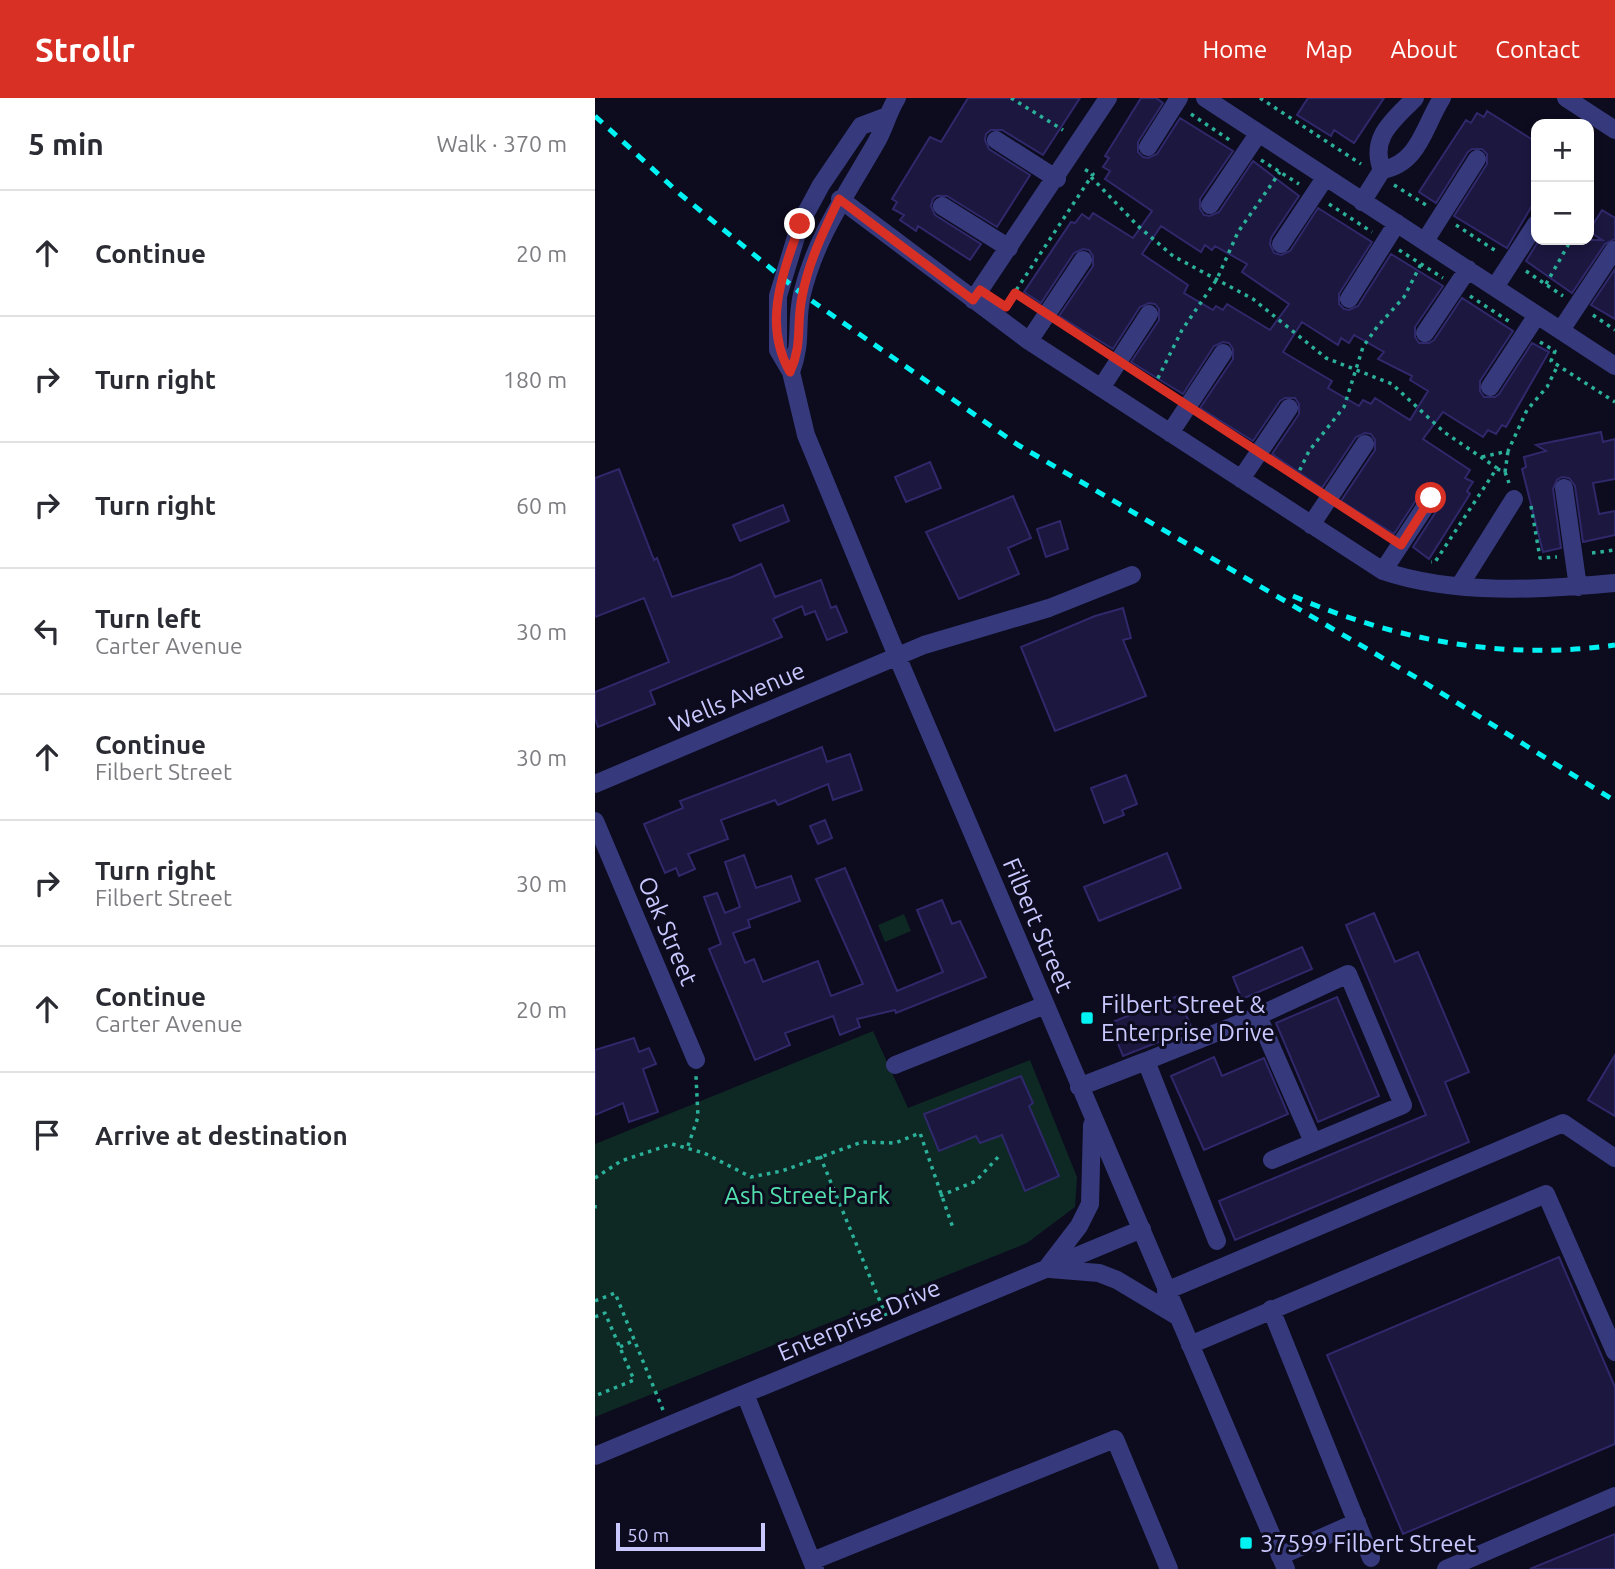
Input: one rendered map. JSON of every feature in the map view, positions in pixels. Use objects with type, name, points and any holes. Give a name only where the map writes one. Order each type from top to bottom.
[{"type":"street","points":[[790,372],[800,349],[802,294],[822,233],[839,199],[878,138],[885,117],[897,98]]},
{"type":"street","points":[[1148,147],[1179,98]]},
{"type":"street","points":[[1205,98],[1615,366]]},
{"type":"street","points":[[1382,170],[1397,168],[1409,159],[1442,98]]},
{"type":"street","points":[[1566,98],[1615,130]]},
{"type":"street","points":[[1382,170],[1376,155],[1381,138],[1400,111],[1413,99],[1422,113],[1432,116]]},
{"type":"street","points":[[976,295],[1057,178],[1100,101]]},
{"type":"street","name":"Filbert Street","points":[[885,117],[861,126],[821,186],[800,224],[778,296],[778,350],[790,372],[806,435],[897,656],[1283,1562]]},
{"type":"street","points":[[1210,205],[1258,134]]},
{"type":"street","points":[[996,140],[1057,178]]},
{"type":"street","points":[[1425,241],[1477,159]]},
{"type":"street","points":[[1362,202],[1382,170]]},
{"type":"street","points":[[1282,244],[1325,178]]},
{"type":"street","points":[[839,199],[976,295],[1029,341],[1383,572],[1429,582],[1543,591],[1615,583]]},
{"type":"street","points":[[941,205],[1009,248]]},
{"type":"street","points":[[1349,299],[1397,223]]},
{"type":"street","points":[[1495,287],[1531,232]]},
{"type":"street","points":[[1561,330],[1614,250]]},
{"type":"street","points":[[1029,341],[1083,260]]},
{"type":"street","points":[[1425,333],[1468,269]]},
{"type":"street","points":[[1101,388],[1149,314]]},
{"type":"street","points":[[1490,387],[1537,315]]},
{"type":"street","points":[[1170,433],[1223,353]]},
{"type":"street","points":[[1241,479],[1289,408]]},
{"type":"street","points":[[1311,525],[1365,444]]},
{"type":"street","points":[[1564,488],[1579,587]]},
{"type":"street","points":[[1383,572],[1431,498]]},
{"type":"street","points":[[1461,585],[1514,499]]},
{"type":"street","name":"Wells Avenue","points":[[595,783],[929,643],[1049,608],[1132,575]]},
{"type":"street","name":"Oak Street","points":[[595,821],[696,1059]]},
{"type":"street","points":[[1079,1087],[1258,1016],[1348,974],[1403,1105],[1272,1160]]},
{"type":"street","points":[[895,1065],[1045,1005]]},
{"type":"street","points":[[1258,1016],[1313,1142]]},
{"type":"street","points":[[1146,1062],[1217,1241]]},
{"type":"street","points":[[1046,1269],[1079,1226],[1090,1204],[1092,1116]]},
{"type":"street","points":[[1166,1291],[1563,1123],[1615,1158]]},
{"type":"street","points":[[1190,1345],[1546,1194],[1615,1352]]},
{"type":"street","name":"Enterprise Drive","points":[[595,1456],[1142,1229]]},
{"type":"street","points":[[1046,1269],[1099,1273],[1117,1280],[1177,1315]]},
{"type":"street","points":[[1271,1309],[1371,1558]]},
{"type":"street","points":[[745,1394],[813,1565],[1115,1439],[1169,1569]]},
{"type":"street","points":[[1446,1569],[1615,1496]]},
{"type":"street","points":[[1283,1562],[1357,1522]]},
{"type":"path","points":[[1011,98],[1063,131]]},
{"type":"path","points":[[976,295],[1006,307],[1093,174],[1084,169]]},
{"type":"path","points":[[1154,386],[1178,336],[1217,279],[1238,233],[1280,172]]},
{"type":"path","points":[[1091,177],[1153,241],[1173,256],[1267,309],[1293,334],[1325,358],[1392,384],[1444,432],[1504,472],[1508,451],[1527,410],[1547,387],[1558,365]]},
{"type":"path","points":[[1546,285],[1568,245]]},
{"type":"path","points":[[1296,478],[1309,451],[1344,407],[1370,337],[1404,297],[1421,264]]},
{"type":"path","points":[[1015,293],[1187,408],[1431,562],[1435,562],[1497,468]]},
{"type":"path","points":[[1480,458],[1508,451]]},
{"type":"path","points":[[1429,582],[1431,562]]},
{"type":"path","points":[[688,1146],[698,1117],[696,1059]]},
{"type":"path","points":[[595,1178],[621,1161],[672,1144],[688,1146],[751,1177],[782,1171],[862,1142],[895,1143],[920,1133],[934,1166],[933,1176],[953,1228]]},
{"type":"path","points":[[820,1156],[893,1332]]},
{"type":"path","points":[[940,1196],[976,1181],[999,1156]]},
{"type":"path","points":[[595,1301],[615,1293],[670,1425]]},
{"type":"path","points":[[595,1317],[605,1313],[633,1380],[595,1396]]},
{"type":"path","points":[[620,1347],[635,1340]]},
{"type":"green space","points":[[904,914],[911,931],[885,942],[878,925]]},
{"type":"green space","name":"Ash Street Park","points":[[873,1031],[908,1108],[1030,1060],[1077,1177],[1075,1207],[1027,1243],[595,1417],[595,1144]]},
{"type":"building","points":[[968,98],[1080,98],[1043,155],[1002,130],[991,130],[986,134],[985,140],[989,149],[1030,175],[997,227],[947,196],[933,199],[931,206],[935,215],[981,244],[970,260],[918,226],[916,231],[900,220],[904,215],[893,209],[897,202],[892,199],[930,137],[941,142]]},
{"type":"building","points":[[1141,98],[1156,98],[1163,103],[1138,142],[1138,152],[1143,157],[1157,154],[1180,118],[1233,151],[1200,199],[1200,209],[1204,215],[1210,216],[1219,212],[1253,161],[1299,196],[1271,238],[1270,244],[1274,253],[1281,255],[1290,251],[1318,208],[1372,242],[1339,294],[1339,304],[1344,309],[1358,306],[1391,254],[1443,286],[1415,327],[1415,337],[1419,343],[1434,340],[1462,298],[1513,331],[1480,381],[1480,391],[1484,397],[1495,397],[1499,394],[1532,343],[1549,352],[1506,427],[1502,425],[1496,434],[1488,430],[1483,437],[1443,412],[1423,439],[1470,470],[1465,478],[1473,482],[1467,491],[1470,494],[1429,559],[1413,547],[1441,504],[1438,489],[1431,487],[1422,491],[1394,534],[1341,501],[1375,450],[1375,440],[1371,434],[1365,433],[1356,437],[1322,488],[1272,454],[1299,414],[1299,404],[1295,398],[1280,401],[1253,441],[1200,408],[1233,359],[1233,349],[1229,343],[1223,342],[1214,346],[1183,394],[1131,362],[1159,320],[1159,309],[1155,304],[1149,303],[1140,307],[1113,349],[1059,316],[1093,266],[1093,256],[1089,250],[1083,249],[1074,253],[1041,303],[1024,292],[1071,222],[1075,223],[1082,214],[1089,219],[1093,213],[1133,238],[1152,211],[1105,179],[1110,171],[1103,167],[1109,158],[1105,156]],"holes":[[[1161,226],[1201,252],[1205,245],[1212,250],[1215,246],[1247,264],[1242,272],[1289,304],[1270,330],[1227,304],[1223,310],[1216,306],[1213,310],[1184,293],[1188,285],[1142,254]],[[1302,322],[1338,345],[1341,338],[1349,343],[1354,335],[1384,352],[1378,359],[1412,376],[1410,380],[1428,391],[1410,420],[1375,398],[1371,404],[1363,400],[1359,406],[1328,388],[1332,381],[1283,352]]]},
{"type":"building","points":[[1308,98],[1384,98],[1354,143],[1334,130],[1331,136],[1297,115]]},
{"type":"building","points":[[1487,111],[1531,139],[1531,207],[1507,248],[1454,216],[1487,164],[1487,154],[1482,149],[1468,152],[1436,203],[1419,192],[1466,120],[1471,123],[1477,113],[1484,117]]},
{"type":"building","points":[[1602,210],[1615,218],[1615,239],[1605,244],[1572,293],[1526,261],[1536,245],[1594,245],[1594,240],[1602,240],[1594,234],[1594,223]]},
{"type":"building","points":[[1615,269],[1615,319],[1591,305]]},
{"type":"building","points":[[1601,432],[1603,442],[1615,439],[1615,479],[1593,483],[1599,514],[1615,511],[1615,535],[1583,542],[1575,486],[1569,478],[1562,477],[1557,480],[1553,489],[1561,548],[1543,552],[1522,469],[1526,467],[1524,457],[1546,451],[1536,445]]},
{"type":"building","points":[[930,462],[941,488],[906,502],[895,477]]},
{"type":"building","points":[[619,469],[654,560],[657,558],[672,597],[732,577],[761,564],[775,597],[821,580],[831,608],[836,606],[847,632],[827,640],[815,611],[805,615],[802,606],[773,619],[782,637],[650,691],[655,704],[598,727],[595,718],[595,692],[669,662],[644,598],[595,617],[595,478]]},
{"type":"building","points":[[1013,496],[1031,538],[1008,548],[1019,574],[959,599],[926,532]]},
{"type":"building","points":[[783,505],[789,521],[740,541],[733,525]]},
{"type":"building","points":[[1060,521],[1068,549],[1046,557],[1037,529]]},
{"type":"building","points":[[1123,608],[1131,638],[1123,640],[1146,696],[1055,731],[1021,647],[1095,616]]},
{"type":"building","points":[[822,747],[827,762],[850,754],[862,790],[833,800],[828,784],[778,805],[775,800],[721,820],[728,839],[688,854],[695,869],[679,876],[676,868],[665,873],[644,824],[683,808],[680,801]]},
{"type":"building","points":[[1126,775],[1137,804],[1122,810],[1124,815],[1104,823],[1091,788]]},
{"type":"building","points":[[825,820],[832,838],[818,844],[810,826]]},
{"type":"building","points":[[1167,853],[1181,888],[1099,921],[1084,887]]},
{"type":"building","points":[[744,855],[756,888],[791,876],[800,901],[748,920],[750,927],[733,933],[745,963],[754,959],[763,982],[818,961],[831,996],[863,984],[816,879],[845,868],[897,991],[943,972],[917,910],[942,900],[952,924],[960,921],[986,977],[896,1013],[895,1010],[857,1019],[860,1027],[840,1035],[833,1016],[785,1033],[790,1045],[755,1060],[709,949],[721,944],[704,897],[717,893],[725,913],[740,907],[725,862]]},
{"type":"building","points":[[1374,913],[1395,962],[1418,952],[1469,1072],[1445,1082],[1469,1142],[1235,1240],[1219,1201],[1426,1115],[1346,925]]},
{"type":"building","points":[[1302,947],[1312,969],[1242,999],[1233,977]]},
{"type":"building","points":[[1178,996],[1192,1029],[1123,1056],[1110,1023]]},
{"type":"building","points":[[1337,997],[1379,1096],[1318,1122],[1276,1023]]},
{"type":"building","points":[[634,1038],[639,1052],[649,1048],[656,1064],[643,1069],[658,1112],[629,1122],[623,1103],[595,1115],[595,1050]]},
{"type":"building","points":[[1615,1055],[1615,1116],[1588,1100]]},
{"type":"building","points":[[1214,1057],[1222,1076],[1264,1058],[1288,1114],[1204,1150],[1171,1076]]},
{"type":"building","points":[[1021,1076],[1033,1103],[1029,1106],[1059,1176],[1025,1191],[1002,1135],[980,1143],[976,1136],[939,1151],[924,1114]]},
{"type":"building","points":[[1559,1257],[1615,1387],[1615,1444],[1403,1534],[1327,1355]]},
{"type":"building","points":[[1615,1534],[1615,1569],[1530,1569]]},
{"type":"railway","points":[[595,116],[680,194],[802,294],[1018,445],[1422,681],[1615,801]]},
{"type":"railway","points":[[1293,596],[1371,624],[1451,643],[1532,650],[1615,645]]},
{"type":"place","name":"Filbert Street & Enterprise Drive","points":[[1087,1018]]},
{"type":"place","name":"37599 Filbert Street","points":[[1246,1543]]},
{"type":"route","points":[[800,224],[778,296],[778,350],[790,372],[800,349],[802,294],[822,233],[839,199],[973,300],[980,290],[1006,307],[1015,293],[1401,545],[1431,498]]}]
